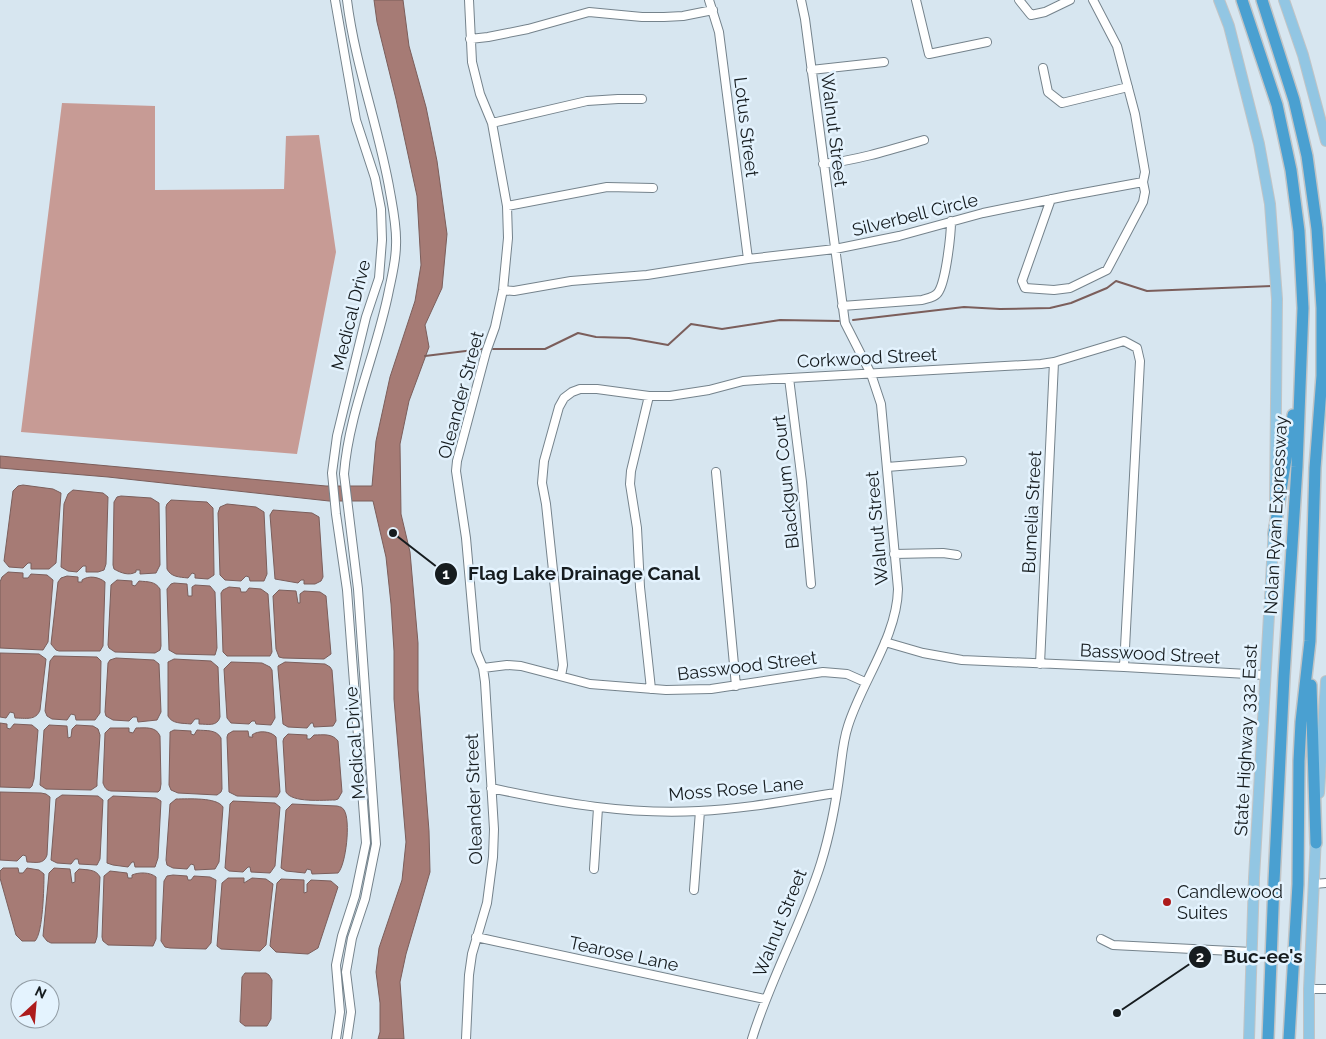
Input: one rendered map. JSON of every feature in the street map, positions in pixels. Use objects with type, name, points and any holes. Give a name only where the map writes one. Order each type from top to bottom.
[{"type":"highway","name":"Nolan Ryan Expressway","points":[[1242,0],[1276,105],[1291,170],[1304,308],[1284,676],[1268,1039]]},
{"type":"highway","name":"Nolan Ryan Expressway","points":[[1262,0],[1288,78],[1304,139],[1311,179],[1321,274],[1322,376],[1315,468],[1310,641],[1301,722],[1299,761],[1298,884],[1289,1037]]},
{"type":"highway","points":[[1274,534],[1302,356]]},
{"type":"highway","points":[[1310,641],[1316,843]]},
{"type":"main road","name":"State Highway 332 East","points":[[1219,0],[1228,26],[1259,144],[1270,204],[1277,298],[1274,534],[1254,878],[1249,1039]]},
{"type":"main road","points":[[1284,0],[1303,55],[1326,141]]},
{"type":"main road","points":[[1309,1039],[1309,989],[1326,681]]},
{"type":"street","name":"Medical Drive","points":[[335,0],[356,120],[375,178],[382,240],[379,278],[366,317],[337,436],[333,480],[336,518],[348,599],[366,843],[355,896],[342,936],[336,965],[340,1012],[336,1039]]},
{"type":"street","name":"Medical Drive","points":[[347,0],[363,80],[384,160],[393,211],[396,245],[386,308],[356,411],[345,458],[344,479],[361,627],[376,844],[366,899],[352,938],[347,964],[346,972],[351,1012],[347,1039]]},
{"type":"street","name":"Oleander Street","points":[[466,1039],[469,975],[476,938],[487,903],[494,858],[485,682],[476,651],[466,538],[456,471],[481,370],[495,327],[503,290],[508,238],[507,206],[492,123],[476,84],[472,62],[469,0]]},
{"type":"street","name":"Lotus Street","points":[[709,0],[719,32],[748,259]]},
{"type":"street","name":"Walnut Street","points":[[752,1039],[765,999],[811,893],[830,830],[842,750],[848,726],[885,642],[898,600],[881,404],[871,374],[845,323],[801,0]]},
{"type":"street","points":[[916,0],[930,54],[987,42]]},
{"type":"street","points":[[1019,0],[1031,16],[1070,0]]},
{"type":"street","points":[[1051,199],[1022,281],[1025,288],[1054,290],[1070,288],[1107,270],[1142,202],[1145,192],[1143,182],[1145,172],[1144,158],[1117,46],[1093,0]]},
{"type":"street","points":[[470,39],[528,29],[588,12],[664,17],[683,16],[713,10]]},
{"type":"street","points":[[812,70],[884,62]]},
{"type":"street","points":[[1043,68],[1048,92],[1062,103],[1128,87]]},
{"type":"street","points":[[492,123],[587,101],[642,100]]},
{"type":"street","points":[[823,164],[862,158],[924,140]]},
{"type":"street","name":"Silverbell Circle","points":[[503,290],[514,291],[571,281],[647,275],[748,259],[835,249],[899,236],[951,221],[1051,199],[1143,182]]},
{"type":"street","points":[[507,206],[607,187],[654,188]]},
{"type":"street","points":[[842,306],[922,300],[933,297],[939,292],[943,280],[952,235],[951,221]]},
{"type":"street","name":"Corkwood Street","points":[[561,676],[563,665],[546,504],[542,483],[544,460],[559,407],[564,398],[572,392],[580,389],[597,389],[649,396],[670,396],[694,393],[743,381],[1054,362],[1124,341],[1137,348],[1139,355],[1124,666]]},
{"type":"street","name":"Bumelia Street","points":[[1040,664],[1054,362]]},
{"type":"street","name":"Blackgum Court","points":[[789,378],[802,482],[811,584]]},
{"type":"street","points":[[649,396],[631,470],[630,484],[637,528],[640,587],[651,689]]},
{"type":"street","points":[[887,467],[962,461]]},
{"type":"street","points":[[716,472],[736,686]]},
{"type":"street","points":[[336,518],[348,515]]},
{"type":"street","points":[[894,554],[943,553],[957,555]]},
{"type":"street","name":"Basswood Street","points":[[885,642],[940,657],[1265,675]]},
{"type":"street","name":"Basswood Street","points":[[482,668],[507,665],[521,666],[590,684],[666,690],[711,689],[823,672],[847,674],[866,682]]},
{"type":"street","name":"Moss Rose Lane","points":[[491,788],[559,802],[598,808],[639,811],[700,811],[782,802],[836,793]]},
{"type":"street","points":[[594,869],[598,808]]},
{"type":"street","points":[[694,890],[700,811]]},
{"type":"street","points":[[1314,884],[1326,883]]},
{"type":"street","name":"Tearose Lane","points":[[476,938],[765,999]]},
{"type":"street","points":[[1101,938],[1113,945],[1252,952]]},
{"type":"street","points":[[336,965],[347,964]]},
{"type":"street","points":[[1309,989],[1326,989]]},
{"type":"shaded area","points":[[374,0],[403,0],[409,46],[426,107],[437,161],[447,234],[442,288],[425,325],[429,347],[409,401],[400,444],[401,514],[410,552],[418,643],[418,690],[429,831],[430,872],[406,954],[400,982],[404,1039],[378,1039],[380,1032],[380,1003],[376,972],[379,948],[402,880],[406,842],[394,699],[394,651],[391,604],[386,557],[373,501],[329,501],[108,477],[0,468],[0,456],[326,486],[372,486],[376,441],[390,377],[415,301],[421,265],[417,196],[377,22]]},
{"type":"shaded area","points":[[62,103],[155,106],[155,190],[284,189],[286,136],[319,135],[336,252],[297,454],[21,432]]},
{"type":"shaded area","points":[[18,486],[53,489],[61,493],[56,563],[49,569],[31,569],[31,563],[28,563],[23,568],[9,567],[4,561],[13,491]]},
{"type":"shaded area","points":[[73,490],[103,493],[108,497],[106,564],[104,570],[86,572],[86,566],[83,566],[77,572],[68,571],[61,567],[64,504],[68,494]]},
{"type":"shaded area","points":[[117,497],[151,498],[159,503],[160,565],[156,573],[140,574],[140,570],[136,570],[136,572],[128,574],[114,569],[114,502]]},
{"type":"shaded area","points":[[171,500],[207,502],[213,508],[214,575],[208,579],[195,578],[195,574],[192,573],[188,578],[178,577],[171,574],[167,569],[166,507]]},
{"type":"shaded area","points":[[227,504],[256,507],[264,512],[267,574],[264,581],[250,581],[249,577],[246,576],[241,581],[225,580],[220,575],[218,513],[220,507]]},
{"type":"shaded area","points":[[273,510],[312,513],[319,517],[323,577],[321,581],[315,584],[304,584],[304,580],[298,583],[275,579],[270,515]]},
{"type":"shaded area","points":[[8,572],[23,573],[23,578],[28,578],[31,574],[47,575],[53,580],[48,642],[43,650],[0,648],[0,582],[2,577]]},
{"type":"shaded area","points":[[67,576],[78,577],[78,582],[91,577],[105,582],[103,646],[100,651],[59,651],[51,644],[58,582],[61,578]]},
{"type":"shaded area","points":[[117,580],[132,581],[132,585],[135,586],[139,581],[151,582],[160,589],[161,646],[160,650],[155,653],[115,652],[109,648],[111,585]]},
{"type":"shaded area","points":[[174,583],[187,584],[188,596],[192,596],[192,587],[195,585],[210,586],[215,592],[217,648],[215,655],[176,654],[169,650],[167,589]]},
{"type":"shaded area","points":[[229,587],[240,588],[241,592],[246,592],[249,588],[261,589],[268,594],[272,652],[270,656],[227,656],[223,652],[221,593]]},
{"type":"shaded area","points":[[279,590],[296,591],[298,603],[300,603],[300,594],[304,591],[320,592],[326,596],[331,654],[324,659],[279,657],[276,649],[273,596]]},
{"type":"shaded area","points":[[0,653],[39,654],[46,659],[40,710],[36,716],[15,718],[14,713],[10,712],[6,718],[0,717]]},
{"type":"shaded area","points":[[54,656],[97,657],[101,661],[100,713],[95,720],[76,720],[75,715],[71,714],[67,720],[52,719],[47,716],[45,711],[50,661]]},
{"type":"shaded area","points":[[116,658],[154,660],[159,664],[161,712],[157,720],[138,722],[137,717],[133,717],[129,721],[113,720],[106,716],[108,663]]},
{"type":"shaded area","points":[[174,659],[211,661],[218,667],[220,717],[217,722],[199,724],[199,719],[195,719],[191,724],[175,722],[170,719],[168,716],[168,662]]},
{"type":"shaded area","points":[[231,662],[262,663],[272,670],[275,718],[271,725],[256,724],[255,721],[249,724],[231,723],[227,718],[224,669]]},
{"type":"shaded area","points":[[285,662],[325,664],[330,667],[332,670],[336,721],[333,726],[314,727],[313,723],[311,723],[307,728],[288,727],[283,724],[278,666]]},
{"type":"shaded area","points":[[0,723],[7,724],[7,728],[10,729],[14,724],[32,725],[38,730],[34,779],[30,788],[0,787]]},
{"type":"shaded area","points":[[49,725],[67,726],[68,738],[71,737],[72,729],[76,725],[93,726],[98,729],[100,735],[97,786],[91,790],[46,789],[40,785],[44,730]]},
{"type":"shaded area","points":[[110,728],[129,728],[129,732],[133,733],[136,728],[146,728],[153,729],[158,733],[160,736],[161,784],[158,792],[111,791],[105,787],[103,783],[105,733]]},
{"type":"shaded area","points":[[174,730],[191,731],[191,734],[194,735],[197,730],[210,731],[216,733],[221,738],[222,789],[217,795],[178,793],[171,790],[169,785],[170,732]]},
{"type":"shaded area","points":[[233,731],[248,731],[249,737],[253,737],[252,735],[255,733],[268,732],[276,737],[280,792],[277,797],[237,796],[229,792],[227,737]]},
{"type":"shaded area","points":[[288,734],[307,735],[307,739],[314,735],[327,735],[336,738],[338,741],[342,792],[338,799],[316,800],[289,796],[286,792],[283,741]]},
{"type":"shaded area","points":[[0,792],[41,793],[50,797],[47,855],[44,860],[27,862],[26,856],[23,855],[17,861],[0,860]]},
{"type":"shaded area","points":[[62,795],[98,796],[103,800],[100,859],[97,865],[79,864],[78,859],[75,859],[71,864],[57,863],[51,860],[56,799]]},
{"type":"shaded area","points":[[113,796],[156,798],[161,801],[158,858],[155,867],[135,867],[134,862],[128,867],[107,863],[108,800]]},
{"type":"shaded area","points":[[176,799],[209,800],[223,807],[219,862],[215,869],[195,870],[194,865],[191,864],[187,869],[173,868],[167,865],[170,804]]},
{"type":"shaded area","points":[[233,801],[275,803],[280,807],[275,866],[270,873],[251,872],[250,867],[243,872],[229,871],[225,868],[230,804]]},
{"type":"shaded area","points":[[292,804],[337,806],[344,810],[347,823],[347,842],[338,873],[312,874],[311,870],[307,869],[305,873],[286,871],[281,868],[286,810]]},
{"type":"shaded area","points":[[3,868],[18,868],[19,873],[23,873],[27,868],[39,870],[44,874],[40,929],[35,941],[22,941],[16,935],[0,878],[0,871]]},
{"type":"shaded area","points":[[54,868],[70,869],[72,883],[75,882],[75,873],[79,869],[94,871],[100,877],[97,937],[95,943],[51,943],[43,936],[49,873]]},
{"type":"shaded area","points":[[110,871],[127,873],[128,878],[141,873],[148,873],[156,877],[156,939],[153,946],[108,945],[103,941],[104,876]]},
{"type":"shaded area","points":[[167,876],[187,876],[188,880],[191,880],[194,876],[210,877],[216,880],[211,943],[206,949],[170,948],[165,947],[161,941],[164,881]]},
{"type":"shaded area","points":[[228,878],[244,878],[244,883],[252,878],[266,879],[273,884],[266,945],[260,951],[221,949],[217,946],[222,883]]},
{"type":"shaded area","points":[[281,879],[304,880],[304,893],[307,892],[307,884],[311,880],[331,881],[338,887],[318,948],[308,954],[276,952],[270,946],[277,883]]},
{"type":"shaded area","points":[[245,973],[266,973],[272,980],[271,1019],[267,1026],[245,1026],[240,1022],[242,977]]},
{"type":"waterway","points":[[853,320],[964,307],[1000,309],[1050,308],[1071,303],[1107,288],[1116,281],[1147,291],[1272,286]]},
{"type":"waterway","points":[[493,349],[545,349],[578,333],[596,337],[629,338],[668,345],[691,324],[722,329],[780,320],[839,321]]},
{"type":"waterway","points":[[425,356],[482,349]]},
{"type":"place","name":"Flag Lake Drainage Canal","points":[[393,533]]},
{"type":"place","name":"Candlewood Suites","points":[[1167,902]]},
{"type":"place","name":"Buc-ee's","points":[[1117,1013]]}]
